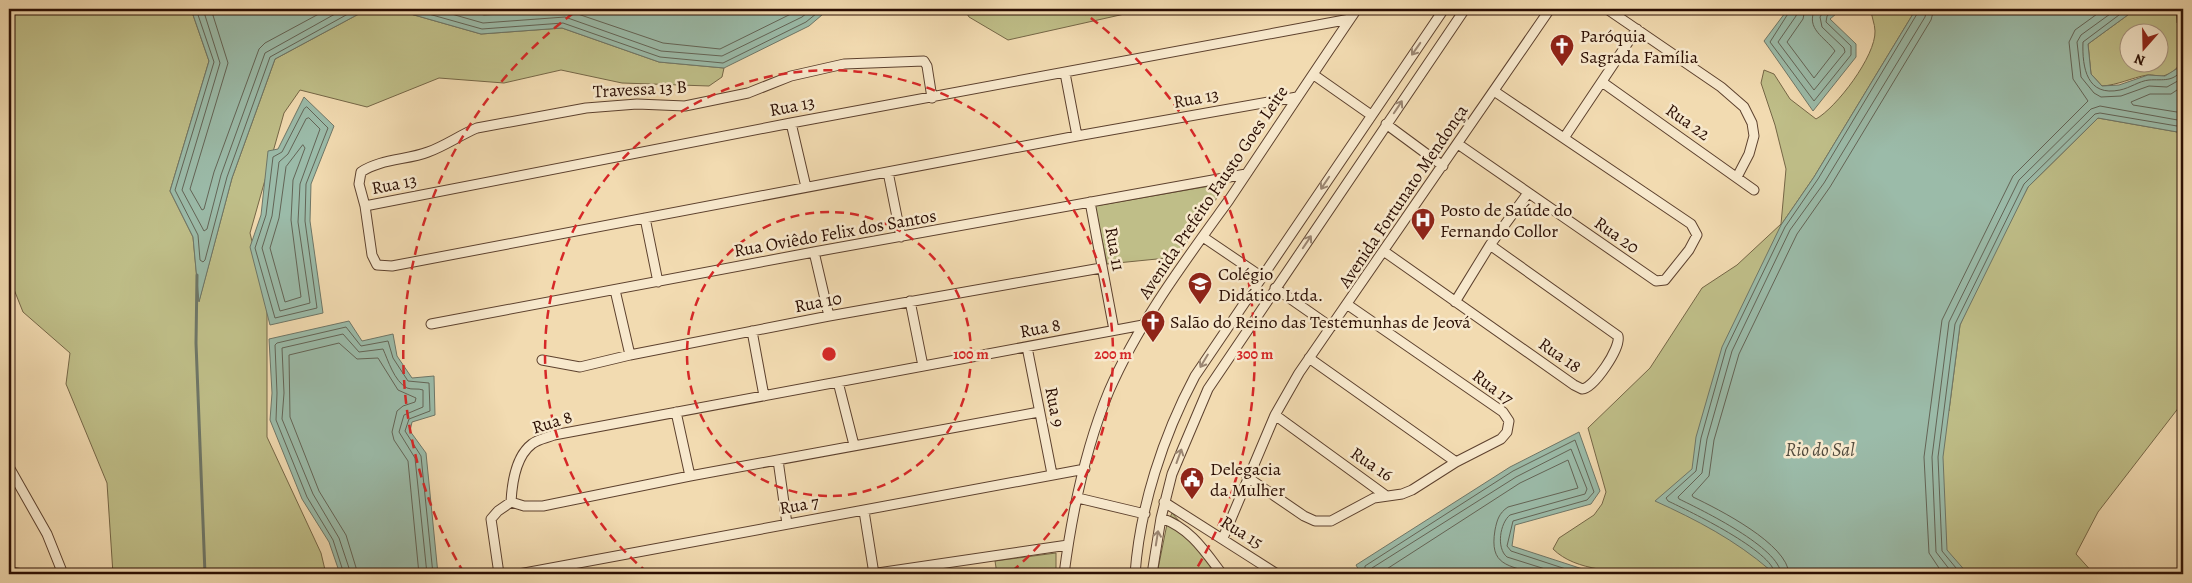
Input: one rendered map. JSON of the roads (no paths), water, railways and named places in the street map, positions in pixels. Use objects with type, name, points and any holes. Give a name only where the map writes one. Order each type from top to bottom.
[{"type":"street","name":"Avenida Prefeito Fausto Goes Leite","points":[[1064,574],[1078,498],[1104,405],[1143,325],[1358,9]]},
{"type":"street","points":[[1135,574],[1145,514],[1172,426],[1195,376],[1444,9]]},
{"type":"street","points":[[1152,574],[1164,502],[1180,453],[1208,389],[1465,9]]},
{"type":"street","name":"Avenida Fortunato Mendonça","points":[[1223,538],[1275,415],[1309,358],[1348,306],[1550,9]]},
{"type":"street","points":[[1607,9],[1731,94],[1744,107],[1752,123],[1754,136],[1749,154],[1737,177]]},
{"type":"street","name":"Rua 13","points":[[1297,97],[1077,136],[440,258],[381,267],[376,264],[373,258],[365,206],[791,123],[1350,19]]},
{"type":"street","points":[[1494,91],[1564,138],[1638,29]]},
{"type":"street","name":"Travessa 13 B","points":[[365,206],[358,181],[363,170],[430,152],[477,128],[528,118],[586,108],[637,104],[685,106],[748,93],[791,76],[844,64],[917,60],[924,61],[927,66],[932,98]]},
{"type":"street","points":[[1065,73],[1077,136]]},
{"type":"street","points":[[1314,75],[1371,115]]},
{"type":"street","name":"Rua 22","points":[[1602,82],[1754,190]]},
{"type":"street","points":[[791,123],[806,187]]},
{"type":"street","points":[[1386,124],[1443,166]]},
{"type":"street","name":"Rua 20","points":[[1458,144],[1656,282],[1663,282],[1669,277],[1696,236],[1695,229],[1688,221],[1564,138]]},
{"type":"street","points":[[888,172],[901,238]]},
{"type":"street","name":"Rua Oviêdo Felix dos Santos","points":[[431,324],[1246,174]]},
{"type":"street","points":[[1455,302],[1490,246],[1528,193]]},
{"type":"street","name":"Rua 11","points":[[1090,202],[1114,330]]},
{"type":"street","points":[[645,218],[658,282]]},
{"type":"street","points":[[1203,236],[1262,277]]},
{"type":"street","name":"Rua 18","points":[[1385,252],[1582,389],[1590,386],[1617,349],[1619,339],[1615,332],[1490,246]]},
{"type":"street","points":[[814,252],[829,316]]},
{"type":"street","name":"Rua 10","points":[[542,360],[580,367],[630,355],[829,316],[1101,268]]},
{"type":"street","points":[[1276,288],[1332,327]]},
{"type":"street","points":[[615,290],[630,355]]},
{"type":"street","points":[[910,302],[923,366]]},
{"type":"street","name":"Rua 17","points":[[1348,306],[1507,416],[1508,429],[1504,437],[1456,462]]},
{"type":"street","name":"Rua 8","points":[[511,502],[513,480],[526,450],[536,441],[554,435],[1143,325]]},
{"type":"street","points":[[752,331],[764,396]]},
{"type":"street","name":"Rua 9","points":[[1027,347],[1052,474]]},
{"type":"street","points":[[1309,358],[1456,462]]},
{"type":"street","points":[[1195,376],[1208,389]]},
{"type":"street","points":[[838,382],[854,445]]},
{"type":"street","points":[[676,412],[690,476]]},
{"type":"street","points":[[499,574],[491,519],[498,511],[511,502],[524,506],[543,506],[690,476],[1039,412]]},
{"type":"street","name":"Rua 16","points":[[1275,415],[1385,495],[1406,493],[1456,462]]},
{"type":"street","points":[[778,460],[787,524]]},
{"type":"street","points":[[9,467],[46,534],[63,574]]},
{"type":"street","name":"Rua 7","points":[[519,574],[1085,469]]},
{"type":"street","points":[[1248,477],[1304,516],[1319,522],[1331,521],[1374,498],[1385,495]]},
{"type":"street","points":[[1078,498],[1145,514]]},
{"type":"street","name":"Rua 15","points":[[1164,502],[1223,538],[1276,574]]},
{"type":"street","points":[[864,511],[873,574],[924,570],[1068,545]]},
{"type":"street","points":[[1161,518],[1179,526],[1190,535],[1222,574]]},
{"type":"street","points":[[9,572],[23,574]]},
{"type":"water","points":[[191,9],[368,9],[275,59],[232,178],[199,302],[193,237],[170,191],[209,61]]},
{"type":"water","points":[[393,9],[829,9],[809,26],[724,68],[659,62],[562,28],[481,34]]},
{"type":"water","points":[[1788,9],[1842,9],[1830,19],[1856,44],[1856,57],[1813,111],[1764,41]]},
{"type":"water","name":"Rio do Sal","points":[[1916,9],[2136,9],[2088,44],[2091,74],[2102,86],[2119,85],[2148,75],[2165,76],[2178,68],[2183,57],[2183,133],[2098,118],[2028,187],[1960,325],[1943,457],[1947,550],[1968,574],[1771,574],[1770,570],[1757,559],[1729,540],[1701,523],[1655,501],[1692,469],[1696,437],[1722,347],[1781,225],[1814,177]]},
{"type":"water","points":[[304,97],[334,126],[311,184],[310,221],[323,313],[270,325],[250,247],[261,215],[268,151],[278,149]]},
{"type":"water","points":[[349,321],[362,341],[393,334],[397,356],[412,378],[434,376],[435,415],[412,422],[410,431],[426,453],[438,574],[340,574],[329,542],[302,499],[270,420],[272,393],[269,339]]},
{"type":"water","points":[[1579,432],[1600,491],[1591,504],[1515,525],[1512,546],[1598,574],[1361,574],[1356,565],[1510,467]]},
{"type":"waterway","points":[[197,275],[196,343],[205,574]]},
{"type":"place","name":"Paróquia Sagrada Família","points":[[1562,67]]},
{"type":"place","name":"Posto de Saúde do Fernando Collor","points":[[1423,241]]},
{"type":"place","name":"Colégio Didático Ltda.","points":[[1200,305]]},
{"type":"place","name":"Salão do Reino das Testemunhas de Jeová","points":[[1153,343]]},
{"type":"place","name":"Delegacia da Mulher","points":[[1192,500]]}]
